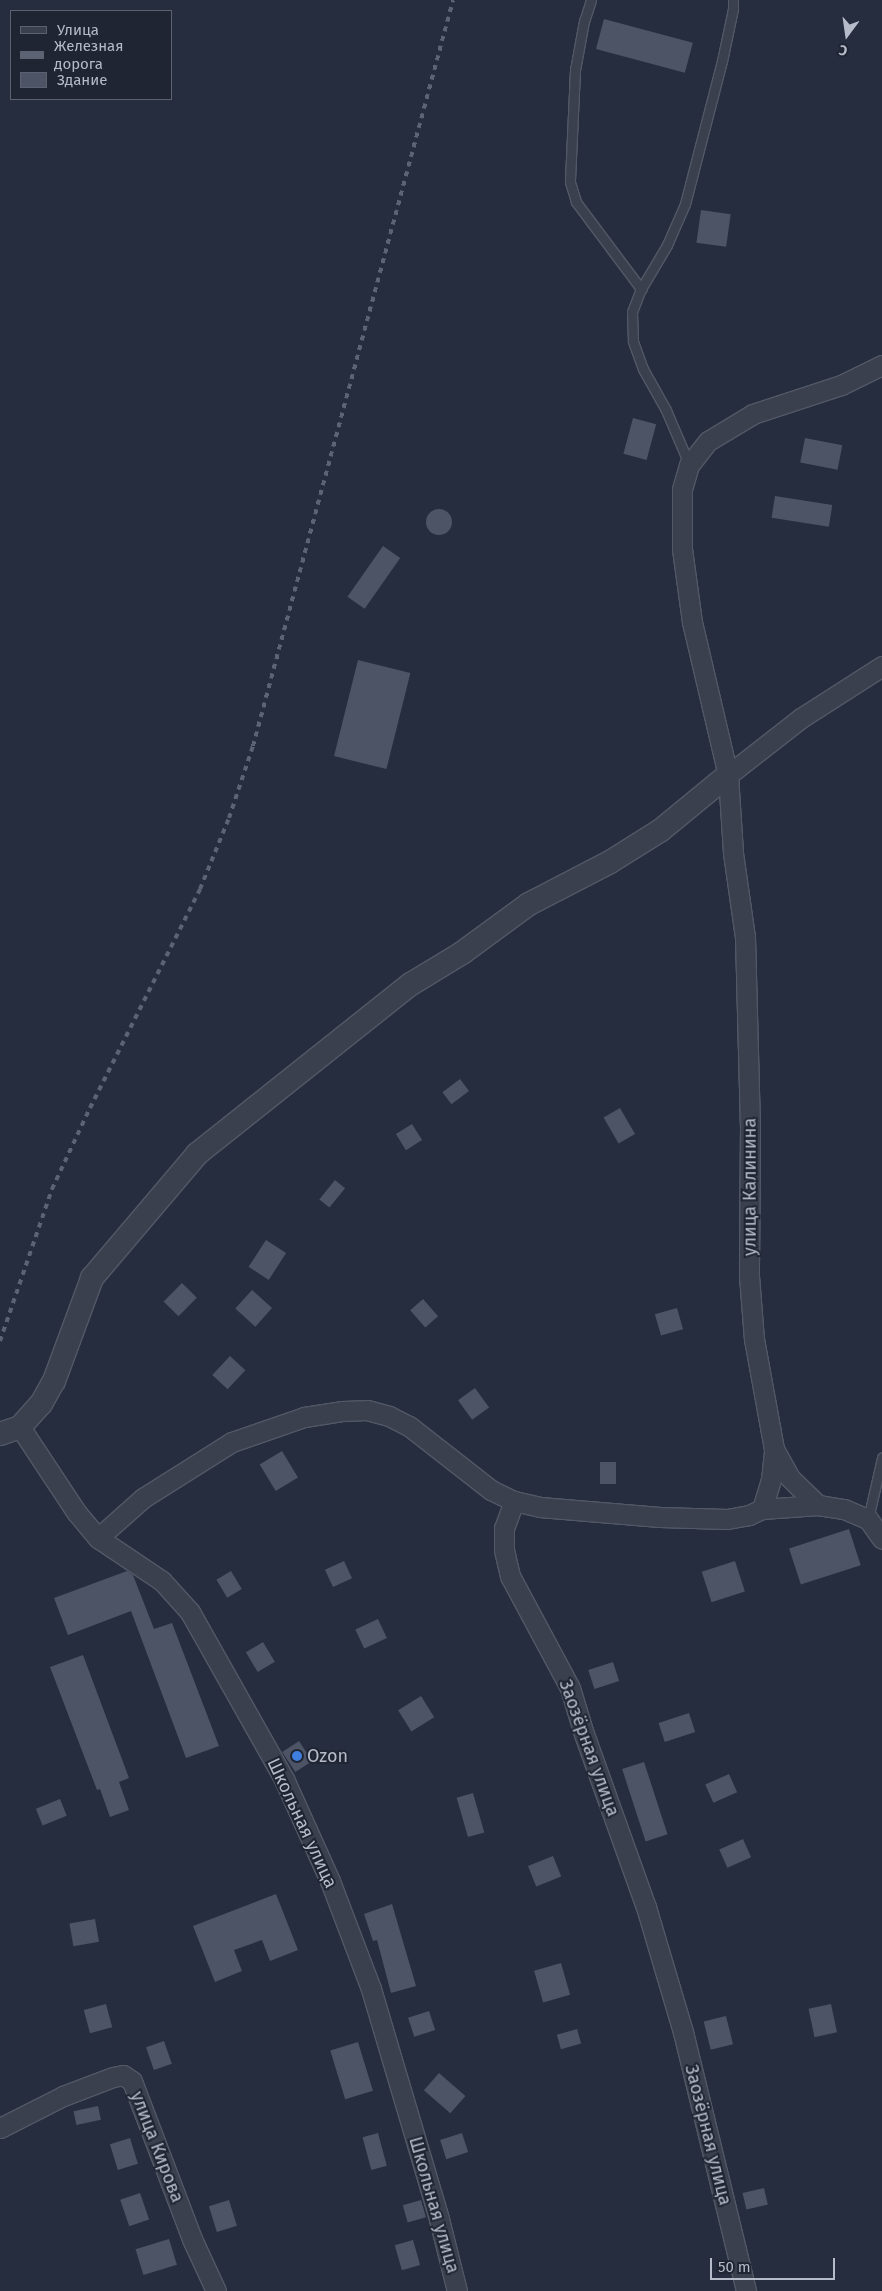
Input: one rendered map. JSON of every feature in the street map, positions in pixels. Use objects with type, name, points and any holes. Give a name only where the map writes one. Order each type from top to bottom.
[{"type":"street","points":[[689,465],[708,441],[753,414],[841,385],[882,365]]},
{"type":"street","name":"улица Калинина","points":[[689,465],[682,490],[682,549],[692,622],[728,775],[733,853],[746,957],[750,1128],[750,1276],[754,1339],[774,1449],[790,1478],[818,1505]]},
{"type":"street","points":[[10,1430],[41,1404],[54,1381],[92,1278],[197,1154],[411,984],[462,953],[529,904],[610,862],[661,830],[801,718],[882,666]]},
{"type":"street","points":[[98,1538],[143,1498],[232,1442],[304,1416],[367,1410],[389,1416],[409,1426],[491,1490],[514,1502],[660,1517],[728,1518],[749,1515],[762,1509],[818,1505],[844,1509],[868,1519],[882,1539]]},
{"type":"street","name":"Школьная улица","points":[[10,1430],[98,1538],[162,1581],[190,1612],[284,1779],[330,1881],[371,1989],[436,2210],[457,2291]]},
{"type":"street","points":[[762,1509],[771,1480],[774,1449]]},
{"type":"street","name":"Заозёрная улица","points":[[514,1502],[504,1528],[504,1550],[510,1576],[570,1688],[584,1734],[646,1907],[683,2032],[746,2291]]},
{"type":"street","name":"улица Кирова","points":[[0,2128],[63,2096],[113,2077],[123,2075],[132,2081],[192,2240],[216,2291]]},
{"type":"lane","points":[[591,0],[584,21],[575,70],[570,182],[576,202],[641,289]]},
{"type":"lane","points":[[689,465],[666,410],[643,369],[633,341],[632,312],[641,289],[667,245],[685,204],[722,61],[733,9],[733,0]]},
{"type":"lane","points":[[868,1519],[882,1458]]},
{"type":"building","points":[[604,19],[693,43],[685,73],[596,49]]},
{"type":"building","points":[[701,210],[731,214],[726,247],[696,243]]},
{"type":"building","points":[[633,418],[656,424],[647,460],[623,454]]},
{"type":"building","points":[[805,438],[842,445],[838,470],[800,463]]},
{"type":"building","points":[[775,496],[832,505],[829,527],[772,518]]},
{"type":"building","points":[[439,509],[449,512],[452,522],[449,532],[439,535],[429,532],[426,522],[429,512]]},
{"type":"building","points":[[383,546],[400,558],[365,609],[347,597]]},
{"type":"building","points":[[358,660],[410,673],[386,769],[334,756]]},
{"type":"building","points":[[460,1079],[469,1091],[451,1104],[442,1092]]},
{"type":"building","points":[[620,1108],[635,1134],[619,1143],[604,1118]]},
{"type":"building","points":[[412,1124],[422,1140],[406,1150],[396,1134]]},
{"type":"building","points":[[335,1180],[345,1188],[329,1208],[319,1199]]},
{"type":"building","points":[[266,1240],[286,1253],[269,1280],[249,1267]]},
{"type":"building","points":[[182,1283],[197,1298],[178,1316],[164,1301]]},
{"type":"building","points":[[252,1290],[272,1308],[255,1327],[235,1309]]},
{"type":"building","points":[[423,1299],[438,1316],[425,1328],[410,1310]]},
{"type":"building","points":[[677,1308],[683,1329],[661,1335],[655,1314]]},
{"type":"building","points":[[230,1356],[245,1370],[228,1389],[212,1375]]},
{"type":"building","points":[[475,1388],[489,1407],[472,1420],[458,1400]]},
{"type":"building","points":[[282,1451],[298,1478],[276,1491],[260,1464]]},
{"type":"building","points":[[600,1462],[616,1462],[616,1484],[600,1484]]},
{"type":"building","points":[[849,1529],[861,1565],[801,1585],[789,1548]]},
{"type":"building","points":[[344,1561],[352,1578],[333,1587],[325,1570]]},
{"type":"building","points":[[735,1561],[745,1591],[712,1602],[702,1572]]},
{"type":"building","points":[[127,1571],[133,1575],[154,1629],[172,1623],[219,1746],[186,1758],[131,1611],[68,1635],[54,1598]]},
{"type":"building","points":[[231,1571],[242,1589],[227,1598],[216,1580]]},
{"type":"building","points":[[378,1619],[387,1638],[364,1649],[355,1630]]},
{"type":"building","points":[[263,1642],[275,1662],[258,1672],[246,1652]]},
{"type":"building","points":[[83,1655],[129,1778],[119,1782],[129,1810],[110,1817],[100,1789],[97,1790],[50,1667]]},
{"type":"building","points":[[613,1662],[619,1681],[594,1689],[588,1670]]},
{"type":"building","points":[[421,1696],[434,1717],[411,1732],[398,1710]]},
{"type":"building","points":[[689,1713],[695,1732],[665,1742],[659,1723]]},
{"type":"building","points":[[299,1741],[312,1761],[295,1772],[282,1752]]},
{"type":"building","points":[[644,1762],[667,1834],[646,1841],[622,1769]]},
{"type":"building","points":[[729,1774],[737,1792],[713,1803],[705,1785]]},
{"type":"building","points":[[473,1793],[484,1832],[468,1837],[457,1798]]},
{"type":"building","points":[[60,1799],[67,1816],[43,1825],[36,1809]]},
{"type":"building","points":[[743,1839],[751,1857],[727,1868],[719,1850]]},
{"type":"building","points":[[553,1856],[561,1876],[536,1887],[528,1866]]},
{"type":"building","points":[[276,1894],[298,1950],[270,1961],[262,1940],[234,1950],[242,1971],[215,1982],[193,1926]]},
{"type":"building","points":[[392,1904],[416,1986],[391,1993],[377,1940],[373,1941],[364,1914]]},
{"type":"building","points":[[95,1919],[99,1942],[73,1946],[69,1924]]},
{"type":"building","points":[[561,1963],[570,1995],[543,2002],[534,1971]]},
{"type":"building","points":[[106,2004],[112,2027],[90,2033],[84,2010]]},
{"type":"building","points":[[831,2004],[837,2032],[815,2037],[809,2009]]},
{"type":"building","points":[[429,2011],[435,2030],[414,2037],[408,2018]]},
{"type":"building","points":[[726,2016],[733,2044],[711,2050],[704,2022]]},
{"type":"building","points":[[577,2029],[581,2043],[561,2049],[557,2035]]},
{"type":"building","points":[[164,2041],[172,2064],[154,2070],[146,2047]]},
{"type":"building","points":[[358,2042],[373,2091],[345,2099],[330,2050]]},
{"type":"building","points":[[439,2073],[465,2096],[450,2113],[424,2090]]},
{"type":"building","points":[[98,2106],[101,2120],[76,2125],[74,2111]]},
{"type":"building","points":[[378,2133],[387,2166],[371,2170],[363,2137]]},
{"type":"building","points":[[462,2133],[468,2152],[446,2159],[440,2140]]},
{"type":"building","points":[[130,2138],[138,2164],[118,2170],[110,2144]]},
{"type":"building","points":[[764,2188],[768,2205],[746,2210],[743,2193]]},
{"type":"building","points":[[140,2193],[149,2219],[129,2226],[120,2200]]},
{"type":"building","points":[[229,2200],[237,2226],[217,2232],[209,2206]]},
{"type":"building","points":[[421,2200],[426,2217],[408,2223],[403,2205]]},
{"type":"building","points":[[169,2239],[177,2265],[143,2275],[136,2249]]},
{"type":"building","points":[[413,2240],[420,2265],[402,2270],[395,2245]]},
{"type":"railway","points":[[0,1341],[52,1189],[90,1108],[200,889],[229,818],[253,746],[453,0]]},
{"type":"place","name":"Ozon","points":[[297,1756]]}]
